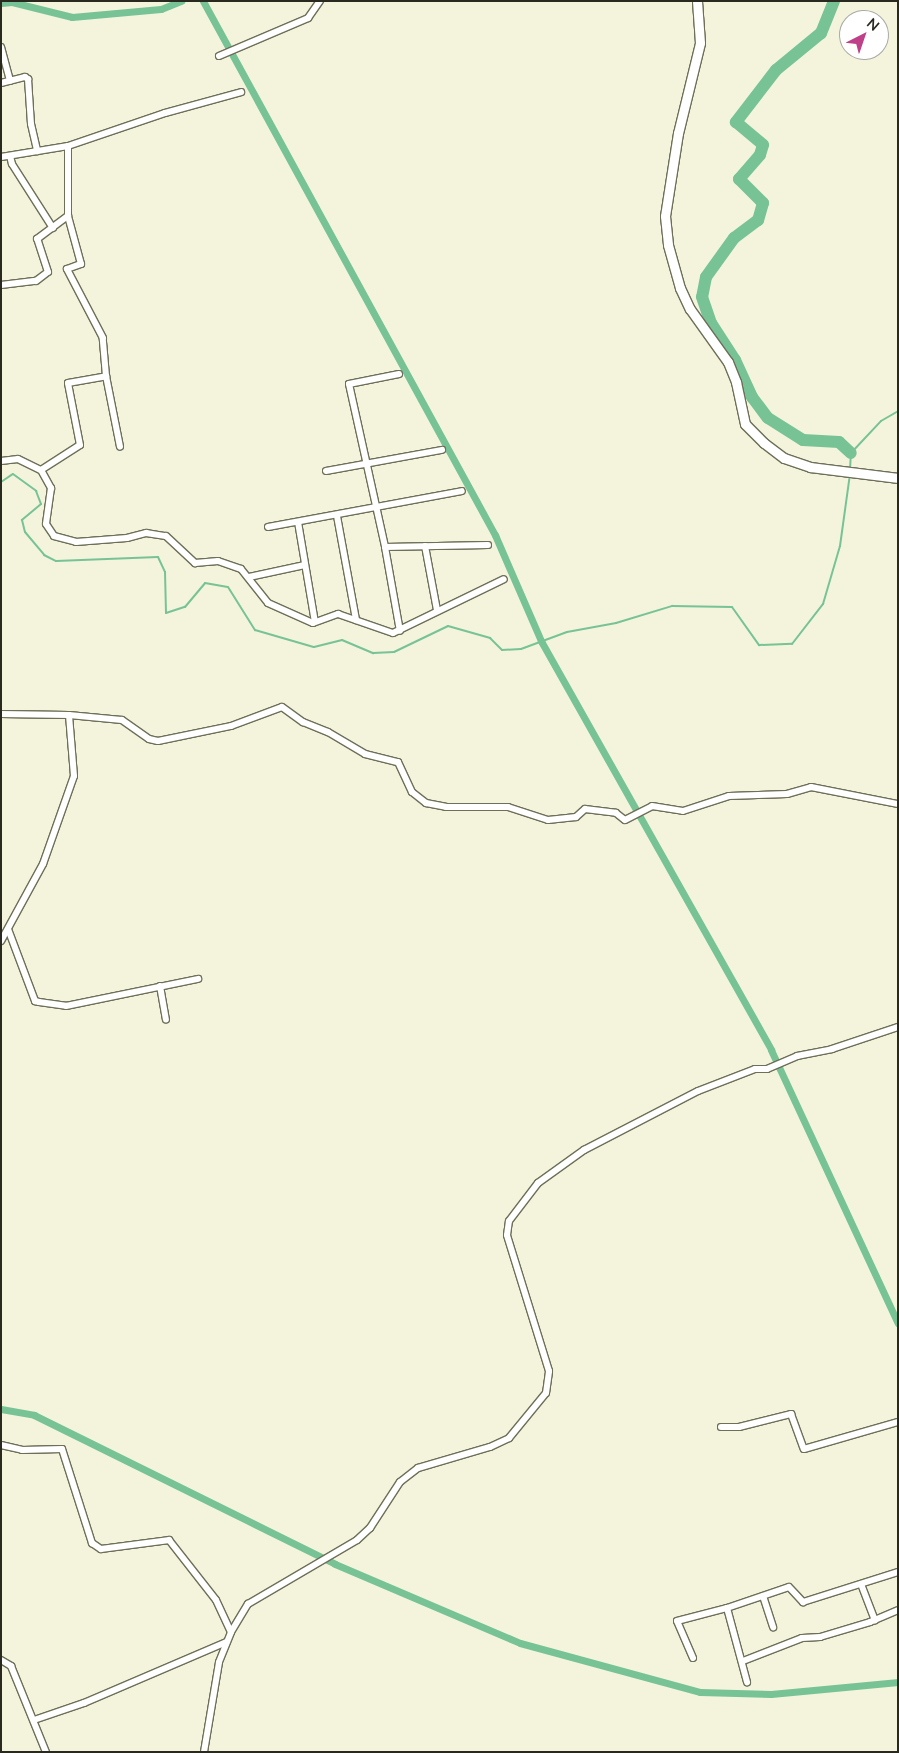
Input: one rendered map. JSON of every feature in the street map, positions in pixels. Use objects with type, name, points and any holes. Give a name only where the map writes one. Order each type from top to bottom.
[{"type":"street","points":[[221,55],[243,43],[308,18],[320,1]]},
{"type":"street","points":[[697,1],[700,43],[678,133],[666,216],[668,244],[680,288],[690,309],[728,362],[736,382],[745,424],[784,458],[835,471],[898,478]]},
{"type":"street","points":[[1,47],[10,81]]},
{"type":"street","points":[[1,83],[25,77],[30,83],[31,124],[37,151]]},
{"type":"street","points":[[1,157],[68,146],[165,113],[241,92]]},
{"type":"street","points":[[68,146],[68,216],[82,264],[67,269],[102,338],[106,376],[120,447]]},
{"type":"street","points":[[10,156],[12,164],[53,228]]},
{"type":"street","points":[[1,285],[24,283],[45,276],[48,272],[37,239],[68,216]]},
{"type":"street","points":[[399,374],[349,384],[377,508],[400,631]]},
{"type":"street","points":[[41,470],[80,445],[68,383],[106,376]]},
{"type":"street","points":[[326,471],[367,466],[442,450]]},
{"type":"street","points":[[1,461],[18,459],[41,470],[51,488],[46,524],[61,540],[98,541],[159,534],[174,542],[186,558],[195,563],[218,561],[231,564],[249,577],[268,603],[298,619],[315,622],[338,614],[382,632],[400,631],[437,610],[504,579]]},
{"type":"street","points":[[268,527],[337,516],[462,491]]},
{"type":"street","points":[[337,516],[356,620]]},
{"type":"street","points":[[298,522],[315,622]]},
{"type":"street","points":[[385,547],[488,545]]},
{"type":"street","points":[[425,546],[437,610]]},
{"type":"street","points":[[249,577],[305,565]]},
{"type":"street","points":[[1,714],[69,715],[125,720],[146,737],[158,741],[231,726],[282,706],[303,722],[328,732],[364,754],[398,762],[412,792],[431,805],[508,807],[548,820],[576,817],[585,808],[616,813],[625,820],[652,806],[683,810],[729,796],[787,794],[811,787],[898,804]]},
{"type":"street","points":[[1,941],[43,864],[74,776],[69,715]]},
{"type":"street","points":[[8,929],[35,1001],[38,1002],[66,1006],[198,979]]},
{"type":"street","points":[[160,986],[166,1019]]},
{"type":"street","points":[[204,1752],[219,1662],[231,1632],[248,1604],[370,1528],[400,1482],[418,1468],[490,1447],[509,1438],[546,1393],[549,1371],[507,1235],[509,1221],[528,1195],[556,1168],[599,1142],[698,1091],[755,1069],[772,1067],[794,1057],[832,1049],[898,1027]]},
{"type":"street","points":[[721,1427],[739,1426],[791,1414],[804,1449],[898,1422]]},
{"type":"street","points":[[1,1445],[22,1450],[62,1448],[92,1543],[102,1548],[168,1540],[216,1600],[231,1632]]},
{"type":"street","points":[[693,1658],[677,1620],[727,1608],[789,1587],[803,1602],[898,1572]]},
{"type":"street","points":[[862,1584],[875,1620]]},
{"type":"street","points":[[763,1596],[773,1627]]},
{"type":"street","points":[[727,1608],[743,1661],[747,1682]]},
{"type":"street","points":[[743,1661],[796,1640],[820,1637],[875,1620],[898,1610]]},
{"type":"street","points":[[34,1720],[84,1703],[226,1642]]},
{"type":"street","points":[[1,1660],[11,1666],[46,1752]]},
{"type":"waterway","points":[[1,3],[12,2],[72,17],[161,9],[181,1]]},
{"type":"waterway","points":[[203,1],[495,535],[541,641],[771,1050],[898,1323]]},
{"type":"waterway","points":[[834,1],[821,33],[776,70],[736,122],[763,145],[760,155],[739,179],[763,203],[758,220],[734,238],[706,277],[702,297],[711,323],[735,360],[752,397],[768,418],[803,440],[839,442],[851,453]]},
{"type":"waterway","points":[[850,470],[851,453],[881,421],[898,411]]},
{"type":"waterway","points":[[1,482],[13,474],[36,491],[41,504],[22,520],[25,532],[44,555],[56,561],[158,557],[165,572],[166,613],[185,607],[205,583],[228,587],[255,630],[314,647],[342,640],[373,653],[394,652],[448,626],[490,638],[502,650],[521,649],[567,632],[616,623],[672,606],[732,607],[759,645],[792,644],[823,604],[840,546],[850,474]]},
{"type":"waterway","points":[[1,1409],[34,1415],[335,1564],[520,1643],[700,1692],[771,1694],[898,1682]]}]
